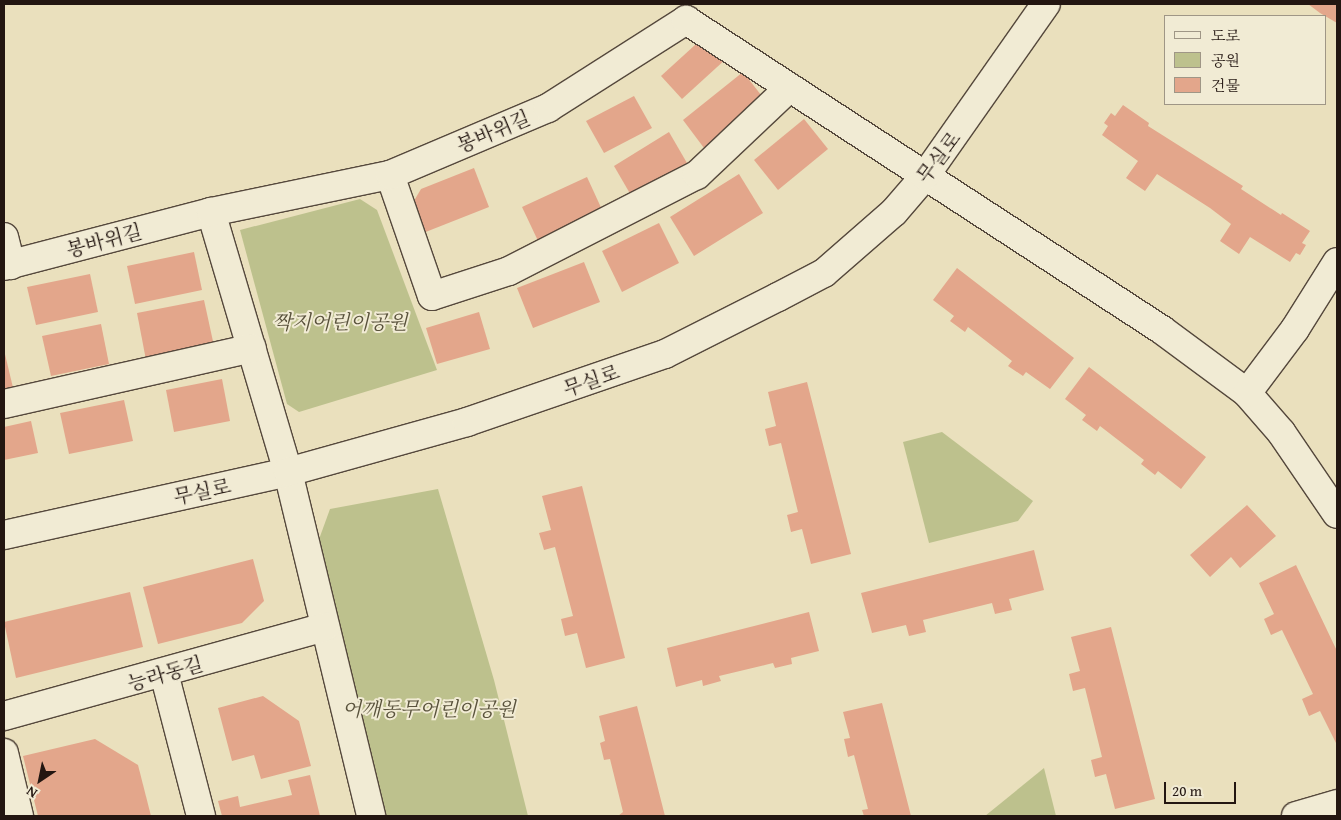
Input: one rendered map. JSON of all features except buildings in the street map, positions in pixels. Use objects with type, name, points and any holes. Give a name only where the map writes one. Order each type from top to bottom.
[{"type":"street","name":"무실로","points":[[4,535],[288,472],[467,422],[665,354],[824,273],[894,212],[925,176],[1046,4]]},
{"type":"street","name":"봉바위길","points":[[7,266],[211,212],[390,175],[548,108],[686,20],[1162,330],[1247,393],[1281,432],[1337,514]]},
{"type":"street","points":[[390,175],[432,296],[509,271],[697,175],[789,88]]},
{"type":"street","points":[[211,212],[288,472],[371,816]]},
{"type":"street","points":[[4,237],[7,266]]},
{"type":"street","points":[[1247,393],[1295,329],[1337,262]]},
{"type":"street","points":[[4,404],[252,348]]},
{"type":"street","name":"능라동길","points":[[4,716],[325,627]]},
{"type":"street","points":[[164,673],[201,816]]},
{"type":"street","points":[[4,753],[19,816]]},
{"type":"street","points":[[1296,816],[1337,804]]},
{"type":"green space","name":"짝지어린이공원","points":[[360,199],[377,210],[437,370],[299,412],[287,404],[240,230]]},
{"type":"green space","points":[[942,432],[1033,501],[1018,521],[929,543],[903,442]]},
{"type":"green space","name":"어깨동무어린이공원","points":[[438,489],[494,680],[528,816],[385,816],[318,542],[330,509]]},
{"type":"green space","points":[[1044,768],[1056,816],[985,816]]}]
